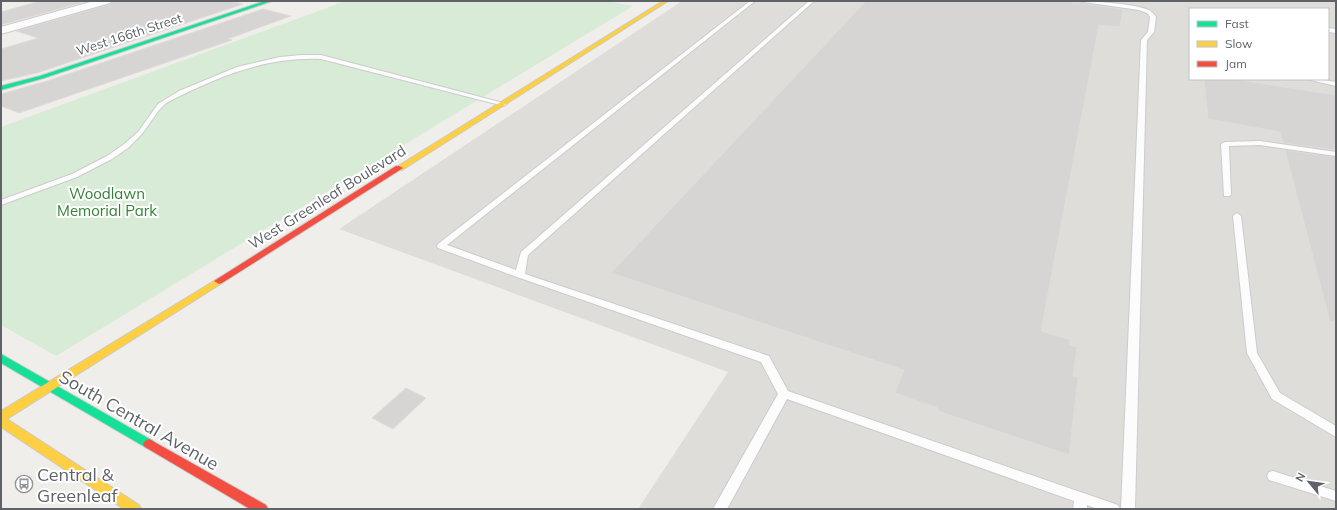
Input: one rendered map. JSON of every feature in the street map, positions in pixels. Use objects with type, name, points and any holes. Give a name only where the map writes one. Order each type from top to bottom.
[{"type":"street","points":[[1,31],[106,1]]},
{"type":"street","name":"West 166th Street","points":[[1,88],[42,77],[270,1]]},
{"type":"street","name":"West Greenleaf Boulevard","points":[[2,422],[49,387],[504,104],[666,1]]},
{"type":"street","name":"South Central Avenue","points":[[1,358],[261,509]]},
{"type":"street","points":[[2,422],[134,509]]},
{"type":"lane","points":[[752,1],[441,246],[520,275],[765,359],[784,394],[1081,504],[1112,509]]},
{"type":"lane","points":[[520,275],[524,254],[812,1]]},
{"type":"lane","points":[[1079,1],[1140,9],[1149,12],[1153,17],[1151,32],[1144,40],[1128,509]]},
{"type":"lane","points":[[1,203],[91,168],[121,149],[141,132],[156,108],[164,102],[244,67],[262,61],[290,56],[321,57],[504,104]]},
{"type":"lane","points":[[1314,80],[1336,84]]},
{"type":"lane","points":[[1227,194],[1225,144],[1260,143],[1336,154]]},
{"type":"lane","points":[[1238,216],[1252,353],[1276,396],[1336,432]]},
{"type":"lane","points":[[720,509],[784,394]]},
{"type":"lane","points":[[1273,476],[1336,496]]},
{"type":"shaded area","points":[[682,1],[1336,1],[1336,509],[638,509],[728,372],[339,229]]},
{"type":"green space","name":"Woodlawn Memorial Park","points":[[346,1],[605,1],[633,6],[56,356],[1,325],[1,127]]},
{"type":"building","points":[[40,1],[88,1],[1,25],[1,12]]},
{"type":"building","points":[[112,1],[229,1],[243,4],[37,73],[1,81],[1,49],[38,38],[16,31],[110,4]]},
{"type":"building","points":[[866,1],[1063,1],[1123,9],[1120,27],[1099,25],[1041,331],[1070,340],[1069,345],[1077,347],[1073,376],[1078,377],[1069,455],[938,411],[938,408],[895,393],[904,370],[611,273]]},
{"type":"building","points":[[263,9],[291,16],[228,39],[232,40],[19,113],[1,106],[1,94],[47,81]]},
{"type":"building","points":[[1204,80],[1240,80],[1336,95],[1336,150],[1283,143],[1280,132],[1208,119]]},
{"type":"building","points":[[1285,150],[1336,157],[1336,321],[1330,322]]},
{"type":"building","points":[[406,388],[426,398],[393,429],[372,418]]},
{"type":"traffic: fast","points":[[1,88],[42,77],[270,1]]},
{"type":"traffic: fast","points":[[1,358],[149,444]]},
{"type":"traffic: slow","points":[[399,168],[666,1]]},
{"type":"traffic: slow","points":[[1,417],[219,281]]},
{"type":"traffic: slow","points":[[1,421],[134,509]]},
{"type":"traffic: jam","points":[[219,281],[399,168]]},
{"type":"traffic: jam","points":[[149,444],[261,509]]},
{"type":"place","name":"Central & Greenleaf","points":[[24,484]]}]
